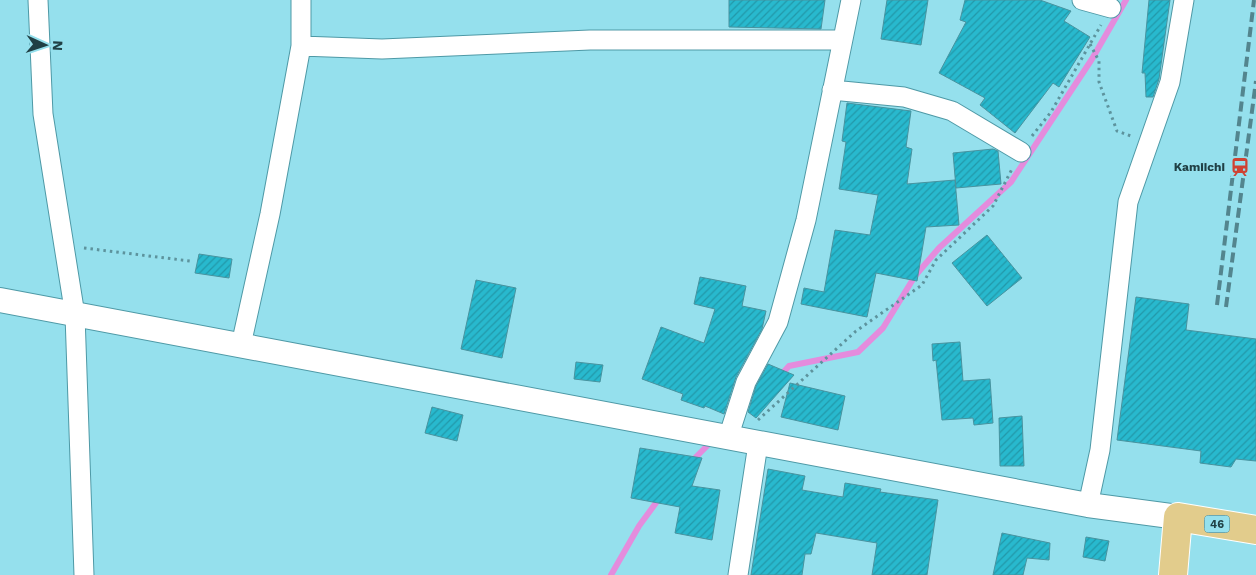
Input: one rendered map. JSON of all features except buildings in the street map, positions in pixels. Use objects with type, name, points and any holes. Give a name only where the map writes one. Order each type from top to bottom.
[{"type":"main road","name":"46","points":[[1178,517],[1256,530]]},
{"type":"main road","points":[[1173,575],[1178,517]]},
{"type":"street","points":[[38,0],[43,114],[75,315],[84,575]]},
{"type":"street","points":[[241,345],[270,214],[301,46],[301,0]]},
{"type":"street","points":[[728,438],[746,382],[778,322],[806,220],[851,0]]},
{"type":"street","points":[[1082,0],[1111,8]]},
{"type":"street","points":[[1088,505],[1100,450],[1128,202],[1170,82],[1184,0]]},
{"type":"street","points":[[301,46],[382,49],[590,40],[842,40]]},
{"type":"street","points":[[832,90],[904,97],[952,111],[1021,152]]},
{"type":"street","points":[[0,300],[1088,505],[1178,517]]},
{"type":"street","points":[[738,575],[758,444]]},
{"type":"path","points":[[728,438],[765,416],[856,331],[922,285],[936,260],[993,206],[1021,152],[1051,112],[1111,8]]},
{"type":"path","points":[[1090,44],[1099,61],[1099,82],[1117,131],[1136,137],[1142,162]]},
{"type":"path","points":[[64,246],[190,261]]},
{"type":"waterway","points":[[779,377],[789,366],[858,352],[883,328],[915,276],[939,248],[1011,182],[1092,59],[1126,0]]},
{"type":"waterway","points":[[691,462],[714,439]]},
{"type":"waterway","points":[[611,575],[639,526],[661,496]]},
{"type":"railway","points":[[1217,305],[1254,0]]},
{"type":"railway","points":[[1226,307],[1256,81]]},
{"type":"place","name":"Kamiichi","points":[[1240,167]]}]
